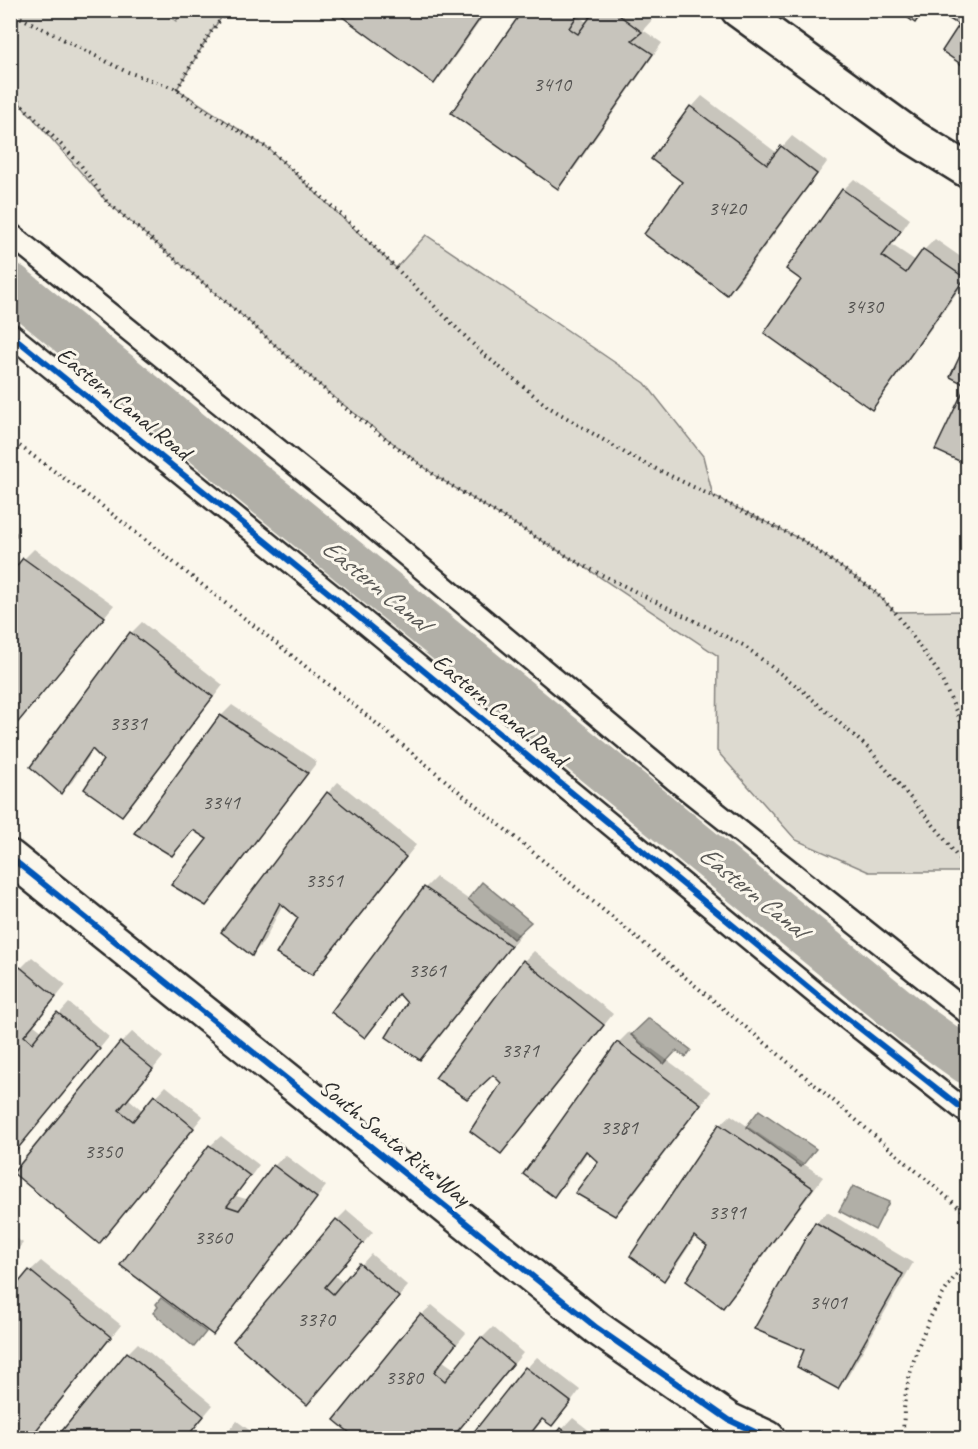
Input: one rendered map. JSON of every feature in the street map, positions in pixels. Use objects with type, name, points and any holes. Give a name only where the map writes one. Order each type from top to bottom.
[{"type":"street","points":[[738,10],[913,137],[968,171]]},
{"type":"street","name":"South Santa Rita Way","points":[[10,857],[597,1328],[729,1420],[768,1438]]},
{"type":"lane","points":[[10,234],[335,496],[674,779],[968,1013]]},
{"type":"lane","name":"Eastern Canal Road","points":[[10,334],[820,997],[968,1113]]},
{"type":"path","points":[[177,89],[211,32],[228,10]]},
{"type":"path","points":[[10,12],[125,71],[177,89],[203,109],[269,149],[348,221],[481,352],[547,406],[630,456],[802,540],[872,589],[896,612],[938,672],[968,737]]},
{"type":"path","points":[[10,93],[80,164],[107,202],[246,319],[345,408],[447,483],[579,564],[743,645],[802,691],[868,748],[941,834],[968,872]]},
{"type":"path","points":[[10,439],[102,506],[333,688],[776,1052],[968,1215]]},
{"type":"path","points":[[903,1438],[906,1389],[917,1349],[927,1323],[941,1297],[968,1260]]},
{"type":"shaded area","points":[[10,11],[162,11],[176,21],[184,11],[226,11],[177,89],[269,149],[396,268],[426,235],[645,383],[703,456],[713,496],[802,540],[872,589],[895,612],[967,611],[967,872],[869,872],[796,840],[717,751],[718,656],[580,564],[437,477],[331,395],[246,319],[107,202],[11,93]]},
{"type":"shaded area","points":[[482,882],[531,922],[513,939],[468,899]]},
{"type":"shaded area","points":[[649,1018],[691,1050],[686,1057],[676,1051],[664,1064],[631,1035]]},
{"type":"shaded area","points":[[759,1110],[816,1149],[801,1167],[746,1127]]},
{"type":"shaded area","points":[[853,1186],[889,1202],[875,1230],[839,1211]]},
{"type":"shaded area","points":[[161,1298],[206,1332],[194,1347],[153,1313]]},
{"type":"building","points":[[333,10],[486,10],[434,84]]},
{"type":"building","points":[[523,10],[581,10],[569,28],[578,34],[595,10],[612,10],[642,32],[632,40],[653,54],[558,189],[451,113]]},
{"type":"building","points":[[897,10],[924,10],[915,23]]},
{"type":"building","points":[[946,10],[968,10],[968,69],[942,51],[959,25],[943,15]]},
{"type":"building","points":[[690,106],[767,164],[781,146],[817,174],[727,295],[644,234],[682,182],[651,159]]},
{"type":"building","points":[[842,189],[901,231],[882,256],[906,273],[923,249],[965,278],[872,410],[764,333],[801,280],[786,269]]},
{"type":"building","points":[[968,339],[968,465],[935,450],[966,385],[950,377]]},
{"type":"building","points":[[23,558],[105,617],[10,732],[10,574]]},
{"type":"building","points":[[130,632],[213,697],[122,816],[84,789],[103,760],[92,749],[61,794],[30,767]]},
{"type":"building","points":[[220,715],[308,773],[206,906],[171,885],[207,839],[193,830],[172,856],[134,833]]},
{"type":"building","points":[[327,792],[406,857],[312,975],[276,954],[298,918],[280,903],[252,956],[221,932]]},
{"type":"building","points":[[424,887],[511,946],[420,1060],[386,1037],[407,1003],[399,994],[365,1038],[331,1012]]},
{"type":"building","points":[[523,960],[604,1025],[501,1154],[470,1131],[501,1083],[493,1075],[467,1099],[435,1078]]},
{"type":"building","points":[[20,967],[56,997],[24,1036],[32,1043],[57,1012],[100,1049],[10,1158],[10,978]]},
{"type":"building","points":[[120,1042],[153,1069],[119,1110],[133,1121],[154,1095],[194,1128],[99,1244],[13,1173]]},
{"type":"building","points":[[617,1042],[701,1104],[615,1216],[575,1193],[598,1162],[586,1151],[554,1197],[523,1174]]},
{"type":"building","points":[[719,1124],[813,1188],[723,1308],[686,1281],[707,1246],[694,1236],[664,1281],[630,1256]]},
{"type":"building","points":[[209,1145],[250,1176],[227,1206],[239,1210],[273,1165],[317,1198],[213,1335],[120,1265]]},
{"type":"building","points":[[336,1219],[363,1243],[325,1287],[333,1294],[359,1263],[399,1297],[307,1405],[233,1341]]},
{"type":"building","points":[[815,1222],[903,1274],[838,1389],[797,1367],[804,1350],[754,1329]]},
{"type":"building","points":[[29,1270],[111,1337],[30,1438],[10,1438],[10,1293]]},
{"type":"building","points":[[420,1314],[456,1344],[434,1372],[445,1381],[481,1337],[513,1364],[452,1438],[356,1438],[334,1420]]},
{"type":"building","points":[[127,1352],[204,1416],[186,1438],[56,1438]]},
{"type":"building","points":[[525,1367],[571,1402],[552,1426],[542,1419],[527,1438],[469,1438]]},
{"type":"building","points":[[561,1428],[574,1438],[553,1438]]},
{"type":"building","points":[[225,1431],[236,1438],[219,1438]]},
{"type":"waterway","name":"Eastern Canal","points":[[10,285],[915,1024],[968,1062]]},
{"type":"cycle path","points":[[10,334],[820,997],[968,1113]]},
{"type":"cycle path","points":[[10,857],[597,1328],[729,1420],[768,1438]]}]
